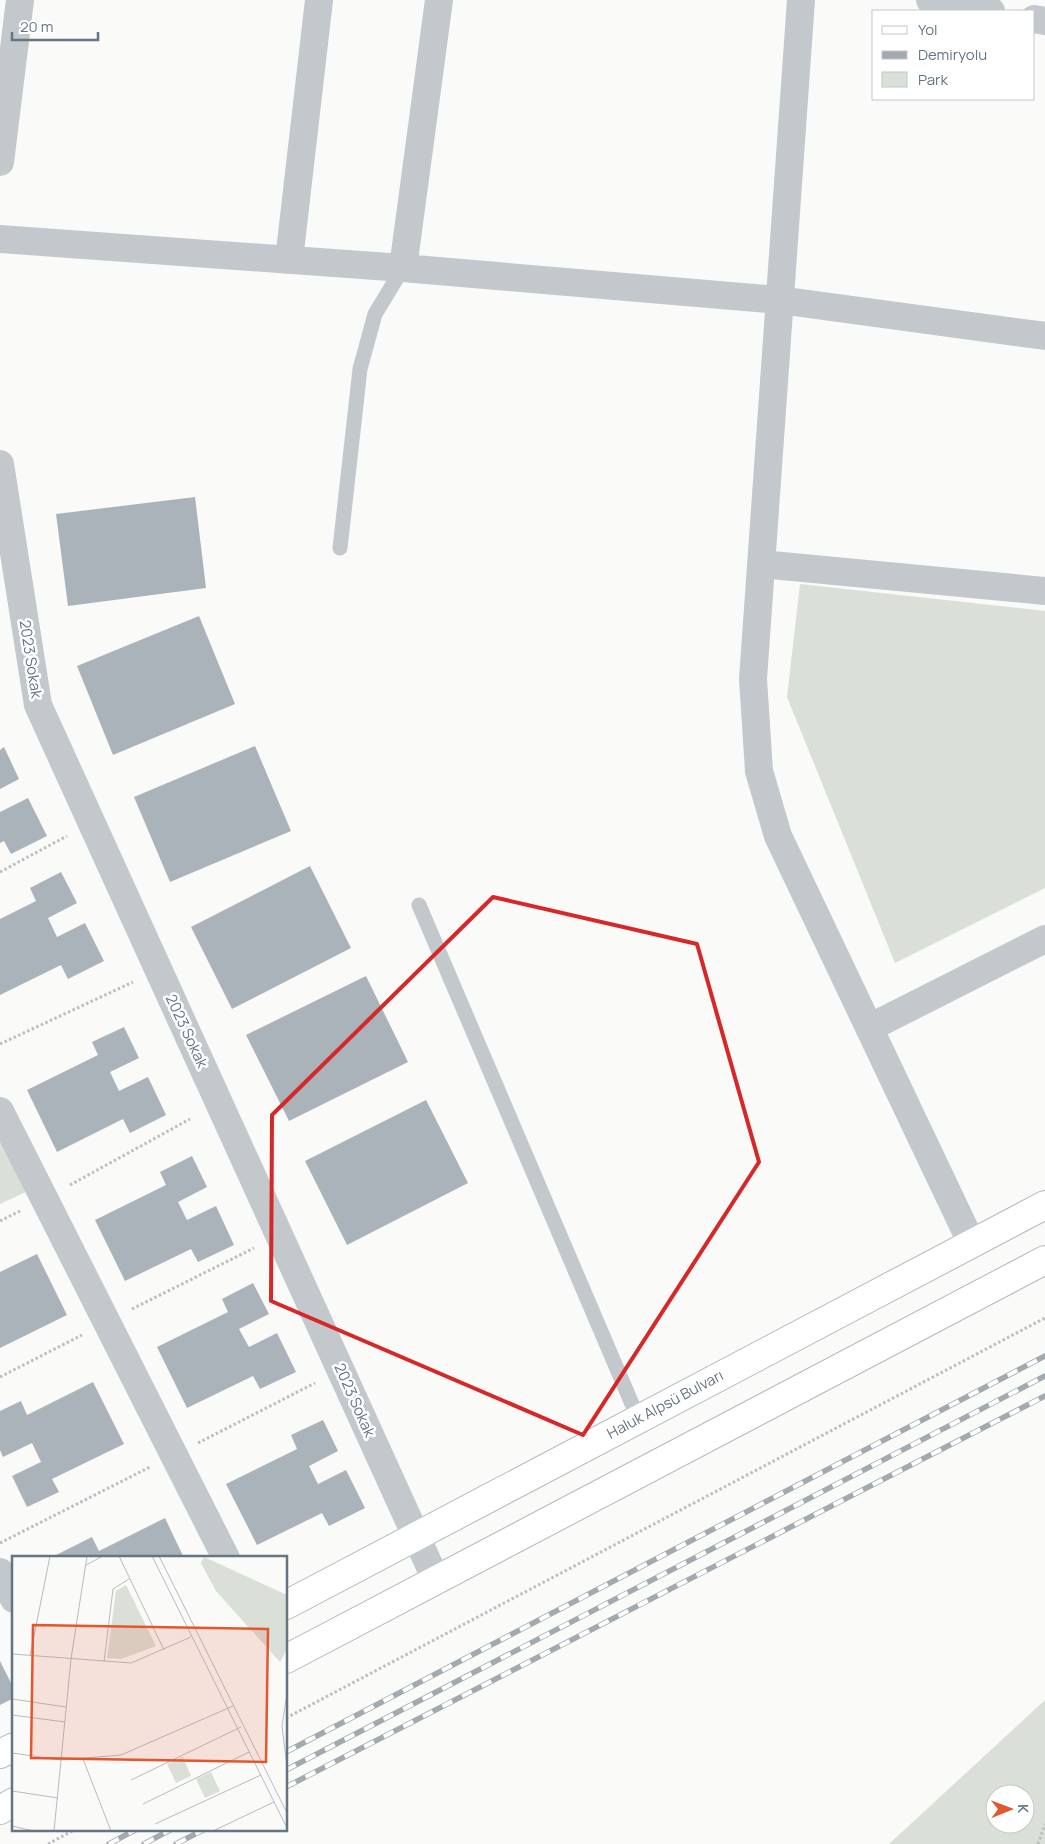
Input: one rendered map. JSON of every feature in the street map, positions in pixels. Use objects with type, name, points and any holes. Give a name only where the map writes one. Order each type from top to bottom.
[{"type":"main road","name":"Haluk Alpsü Bulvarı","points":[[288,1604],[971,1242],[1045,1205]]},
{"type":"main road","points":[[288,1658],[1045,1260]]},
{"type":"main road","points":[[0,1754],[12,1748]]},
{"type":"main road","points":[[0,1810],[12,1803]]},
{"type":"street","points":[[0,162],[20,0]]},
{"type":"street","points":[[289,260],[320,0]]},
{"type":"street","points":[[403,268],[439,0]]},
{"type":"street","points":[[801,0],[753,679],[759,771],[778,836],[971,1242]]},
{"type":"street","points":[[930,0],[985,10]]},
{"type":"street","points":[[0,239],[403,268],[779,300],[1045,336]]},
{"type":"street","name":"2023 Sokak","points":[[0,464],[38,705],[436,1580]]},
{"type":"street","points":[[761,564],[1045,591]]},
{"type":"street","points":[[869,1028],[1045,939]]},
{"type":"street","points":[[0,1111],[225,1556]]},
{"type":"street","points":[[0,1572],[12,1595]]},
{"type":"lane","points":[[340,548],[360,369],[375,314],[403,268]]},
{"type":"lane","points":[[419,905],[638,1418]]},
{"type":"path","points":[[0,872],[70,835]]},
{"type":"path","points":[[0,1044],[136,981]]},
{"type":"path","points":[[0,1221],[190,1120]]},
{"type":"path","points":[[288,1717],[1045,1318]]},
{"type":"path","points":[[1038,1844],[1045,1824]]},
{"type":"path","points":[[48,1844],[70,1832]]},
{"type":"highlighted area","points":[[493,897],[697,944],[759,1162],[583,1435],[271,1301],[272,1115]]},
{"type":"green space","points":[[800,584],[1045,611],[1045,888],[895,963],[787,697]]},
{"type":"green space","points":[[0,1134],[28,1191],[0,1204]]},
{"type":"green space","points":[[1045,1700],[1045,1844],[889,1844]]},
{"type":"building","points":[[195,497],[206,588],[68,606],[56,514]]},
{"type":"building","points":[[199,616],[235,704],[113,755],[77,666]]},
{"type":"building","points":[[255,746],[291,831],[170,882],[134,797]]},
{"type":"building","points":[[4,747],[19,779],[0,789],[0,750]]},
{"type":"building","points":[[28,798],[47,836],[11,854],[4,841],[0,843],[0,812]]},
{"type":"building","points":[[310,866],[351,948],[232,1009],[191,927]]},
{"type":"building","points":[[61,872],[77,903],[48,918],[57,937],[85,923],[104,961],[68,979],[61,965],[0,995],[0,919],[36,901],[30,888]]},
{"type":"building","points":[[366,976],[408,1062],[289,1121],[246,1035]]},
{"type":"building","points":[[124,1027],[139,1058],[110,1072],[119,1091],[148,1077],[166,1115],[130,1133],[123,1119],[57,1152],[27,1090],[98,1055],[92,1042]]},
{"type":"building","points":[[426,1100],[468,1183],[347,1245],[305,1161]]},
{"type":"building","points":[[192,1156],[207,1187],[178,1202],[187,1220],[216,1206],[234,1245],[198,1262],[191,1249],[125,1281],[95,1220],[166,1185],[160,1172]]},
{"type":"building","points":[[37,1254],[67,1315],[0,1348],[0,1272]]},
{"type":"building","points":[[253,1283],[269,1314],[239,1329],[249,1347],[277,1333],[296,1372],[260,1389],[253,1376],[187,1408],[157,1347],[228,1312],[222,1299]]},
{"type":"building","points":[[93,1382],[124,1444],[52,1479],[59,1492],[27,1507],[12,1476],[41,1462],[32,1443],[3,1457],[0,1450],[0,1411],[21,1401],[27,1415]]},
{"type":"building","points":[[323,1420],[338,1451],[309,1466],[318,1484],[346,1470],[365,1508],[329,1526],[322,1513],[257,1545],[226,1484],[297,1449],[291,1435]]},
{"type":"building","points":[[165,1518],[183,1556],[56,1555],[92,1537],[99,1551]]},
{"type":"building","points":[[0,1661],[12,1685],[12,1699],[0,1705]]},
{"type":"railway","points":[[288,1751],[1045,1356]]},
{"type":"railway","points":[[288,1769],[1045,1376]]},
{"type":"railway","points":[[288,1786],[1045,1396]]},
{"type":"railway","points":[[109,1844],[131,1832]]},
{"type":"railway","points":[[144,1844],[166,1832]]},
{"type":"railway","points":[[176,1844],[199,1832]]}]
